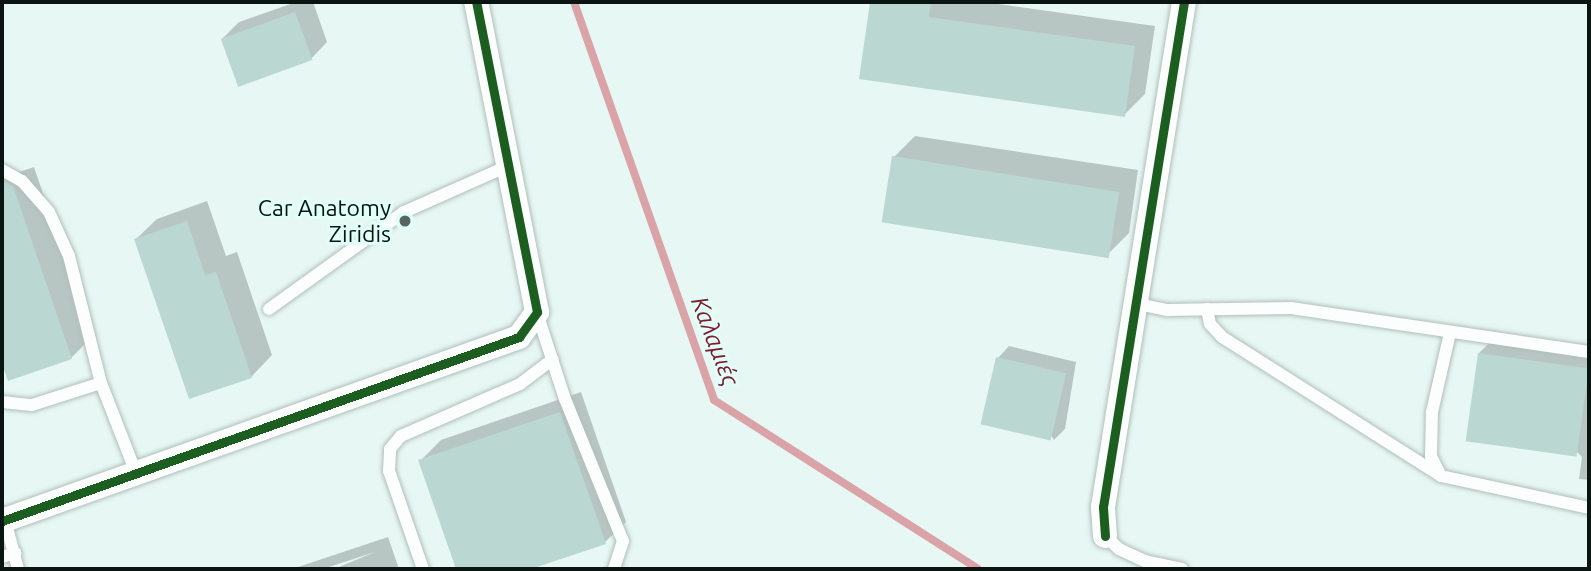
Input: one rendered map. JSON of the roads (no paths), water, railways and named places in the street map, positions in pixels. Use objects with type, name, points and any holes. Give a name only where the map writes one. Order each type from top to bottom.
[{"type":"street","points":[[4,520],[494,349],[519,337],[537,312],[476,2]]},
{"type":"street","points":[[1105,536],[1103,507],[1138,304],[1184,2]]},
{"type":"lane","points":[[270,309],[404,212],[508,166]]},
{"type":"lane","points":[[2,170],[22,181],[49,212],[69,256],[101,383],[135,473]]},
{"type":"lane","points":[[1138,304],[1167,310],[1291,308],[1589,352]]},
{"type":"lane","points":[[1207,309],[1210,324],[1222,337],[1441,476],[1589,508]]},
{"type":"lane","points":[[537,312],[565,399],[623,541],[614,569]]},
{"type":"lane","points":[[1441,476],[1431,456],[1432,412],[1450,333]]},
{"type":"lane","points":[[423,569],[389,471],[390,449],[401,436],[520,384],[553,359]]},
{"type":"lane","points":[[2,402],[32,405],[101,383]]},
{"type":"lane","points":[[4,520],[18,569]]},
{"type":"lane","points":[[1105,536],[1137,557],[1182,569]]},
{"type":"lane","points":[[2,557],[15,553]]},
{"type":"waterway","name":"Καλαμιές","points":[[574,2],[714,400],[978,569]]},
{"type":"place","name":"Car Anatomy Ziridis","points":[[405,221]]}]
